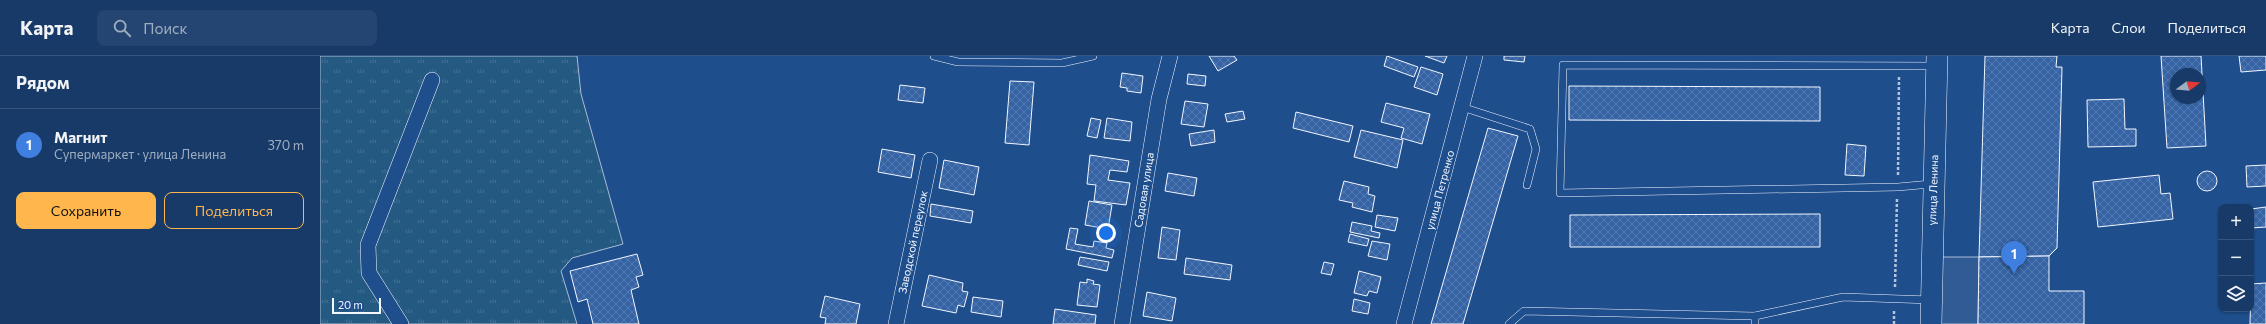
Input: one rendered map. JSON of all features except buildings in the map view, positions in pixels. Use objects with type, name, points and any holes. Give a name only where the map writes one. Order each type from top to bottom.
[{"type":"street","name":"Садовая улица","points":[[1122,324],[1159,99],[1170,56]]},
{"type":"street","name":"улица Петренко","points":[[1404,324],[1475,56]]},
{"type":"street","name":"улица Ленина","points":[[1931,324],[1937,61]]},
{"type":"street","points":[[401,324],[369,273],[368,245],[432,80]]},
{"type":"street","name":"Заводской переулок","points":[[896,324],[930,160]]},
{"type":"lane","points":[[934,56],[958,62],[1062,63],[1093,56]]},
{"type":"lane","points":[[1934,184],[1890,187],[1560,192],[1563,65],[1937,61]]},
{"type":"lane","points":[[1462,107],[1530,129],[1536,149],[1527,185]]},
{"type":"lane","points":[[1509,324],[1524,311],[1755,316],[1843,297],[1931,300]]},
{"type":"lane","points":[[1755,316],[1755,324]]},
{"type":"green space","points":[[320,56],[577,56],[581,94],[623,244],[572,258],[561,271],[577,324],[320,324]]},
{"type":"shaded area","points":[[1931,257],[1979,257],[1978,324],[1931,324]]},
{"type":"place","name":"Магнит","points":[[2014,274]]}]
